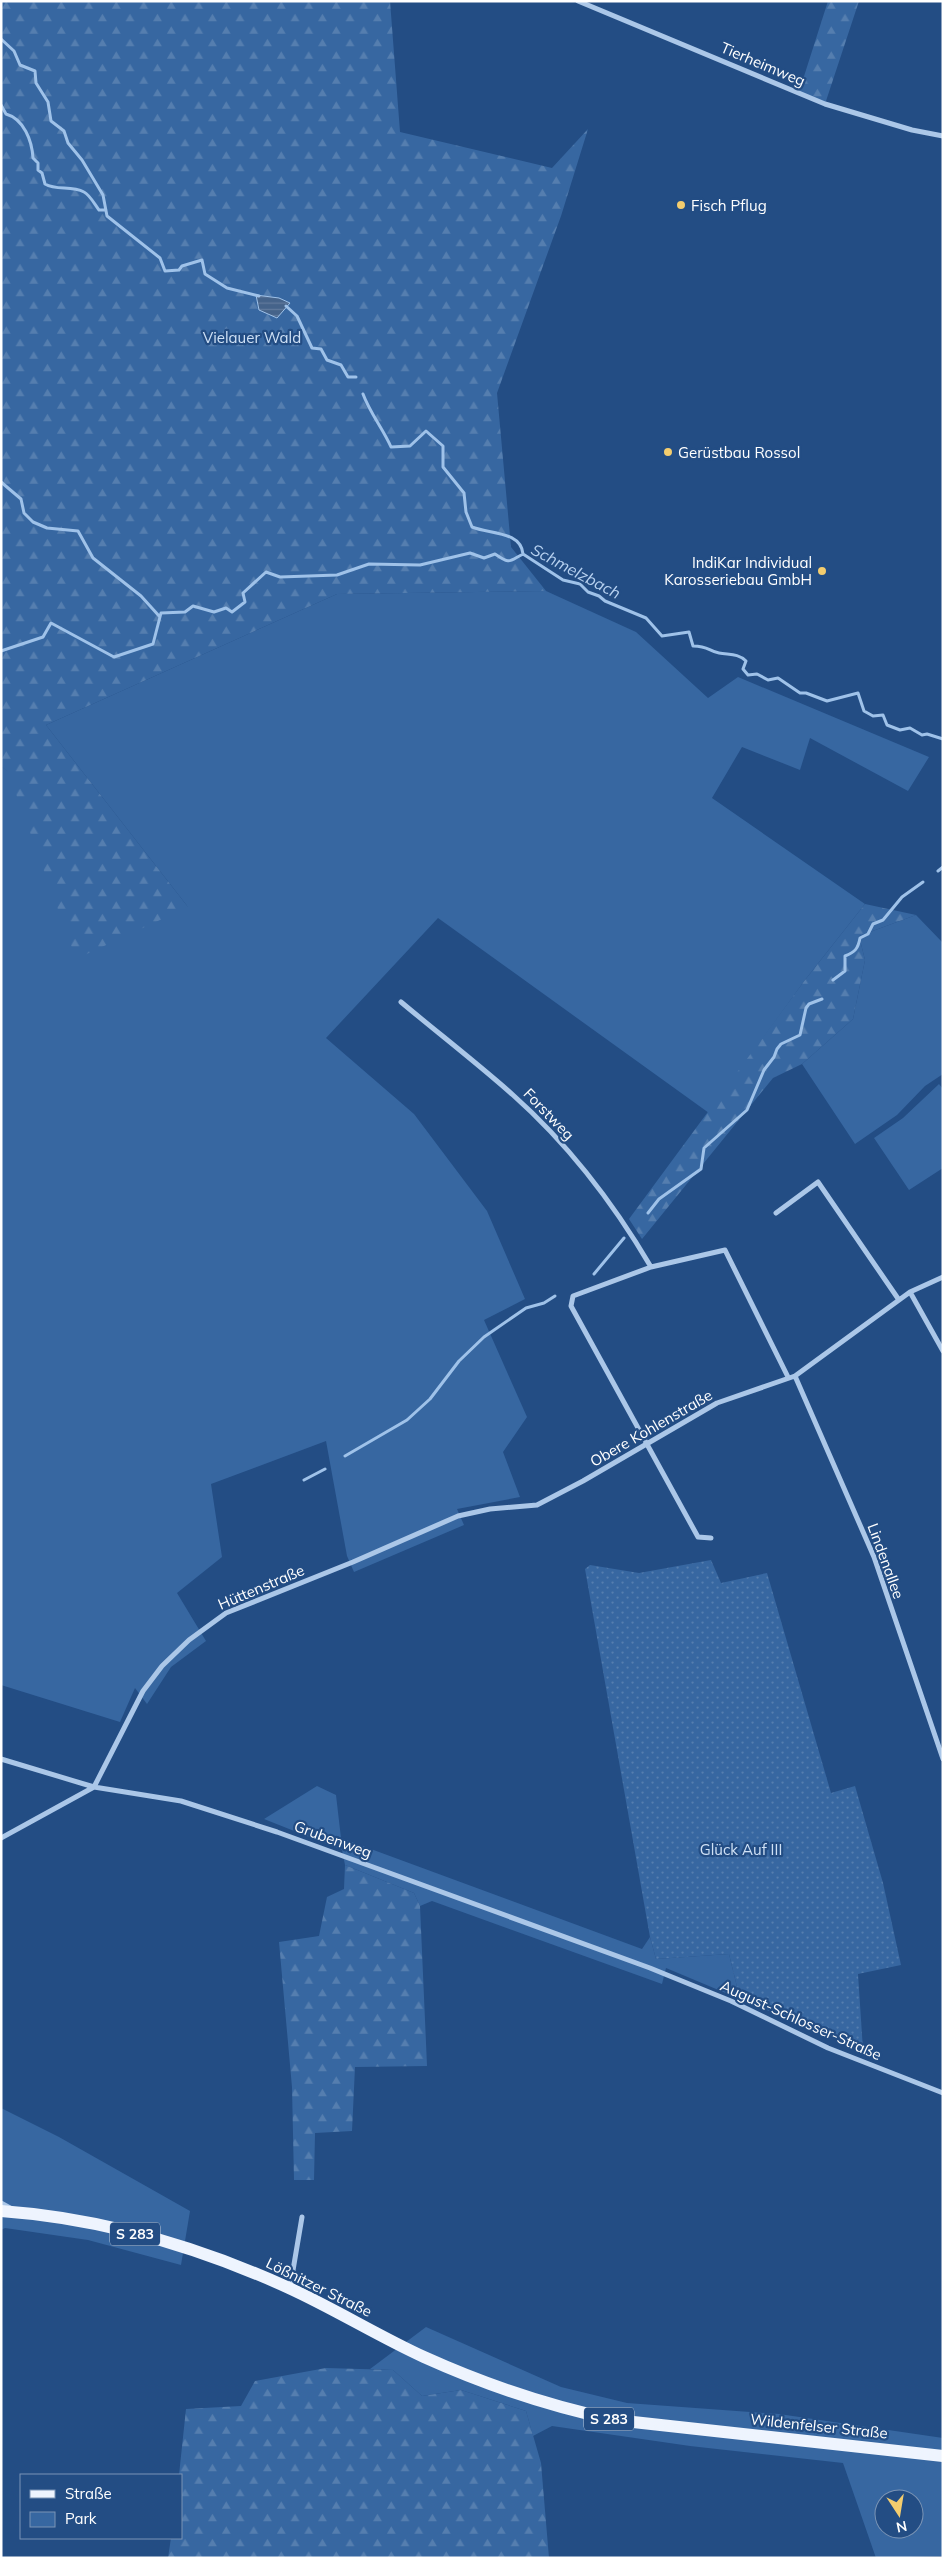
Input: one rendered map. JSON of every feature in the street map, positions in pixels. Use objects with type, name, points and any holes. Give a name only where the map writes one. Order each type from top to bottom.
[{"type":"main road","name":"S 283","points":[[1,2211],[17,2212]]},
{"type":"main road","name":"Lößnitzer Straße","points":[[17,2212],[71,2219],[198,2252],[290,2288],[424,2356],[529,2399],[615,2420],[692,2429]]},
{"type":"main road","name":"Wildenfelser Straße","points":[[692,2429],[943,2456]]},
{"type":"street","name":"Tierheimweg","points":[[578,1],[825,104],[912,130],[943,136]]},
{"type":"street","name":"Forstweg","points":[[401,1002],[514,1096],[566,1150],[624,1221],[652,1267]]},
{"type":"street","points":[[776,1213],[818,1182],[899,1300]]},
{"type":"street","points":[[711,1538],[698,1537],[572,1306],[573,1296],[652,1267],[725,1250],[788,1377]]},
{"type":"street","name":"Obere Kohlenstraße","points":[[583,1482],[717,1403],[795,1376],[910,1292],[943,1276]]},
{"type":"street","points":[[910,1292],[943,1351]]},
{"type":"street","name":"Lindenallee","points":[[795,1376],[874,1557],[943,1758]]},
{"type":"street","name":"Hüttenstraße","points":[[94,1787],[143,1691],[162,1666],[189,1640],[226,1613],[353,1562],[458,1516],[490,1509],[537,1505],[583,1482]]},
{"type":"street","name":"Grubenweg","points":[[1,1759],[94,1787],[182,1801],[277,1832],[650,1968]]},
{"type":"street","points":[[1,1838],[94,1787]]},
{"type":"street","name":"August-Schlosser-Straße","points":[[650,1968],[731,2001],[828,2048],[943,2093]]},
{"type":"street","points":[[1,2203],[17,2212]]},
{"type":"street","points":[[290,2288],[302,2217]]},
{"type":"green space","name":"Vielauer Wald","points":[[1,1],[390,1],[400,132],[552,168],[588,129],[561,216],[497,393],[511,547],[546,591],[337,594],[46,725],[188,907],[76,959],[8,772],[1,766]]},
{"type":"green space","points":[[828,1],[859,1],[825,104],[799,92]]},
{"type":"green space","points":[[546,591],[636,632],[708,698],[738,677],[929,757],[908,791],[810,738],[800,770],[742,747],[712,798],[865,904],[805,980],[709,1113],[438,918],[326,1038],[414,1114],[487,1211],[525,1299],[484,1320],[527,1417],[503,1452],[520,1497],[457,1509],[464,1525],[354,1572],[347,1556],[326,1441],[211,1484],[222,1557],[177,1593],[206,1641],[171,1667],[147,1704],[135,1688],[120,1722],[1,1685],[1,766],[188,907],[46,725],[337,594]]},
{"type":"green space","points":[[865,904],[916,915],[859,936],[865,960],[853,1019],[802,1064],[773,1078],[642,1239],[629,1219],[805,980]]},
{"type":"green space","points":[[916,915],[943,943],[943,1074],[925,1086],[897,1115],[855,1144],[802,1064],[853,1019],[865,960],[859,936]]},
{"type":"green space","points":[[939,1084],[943,1089],[943,1168],[909,1190],[874,1138],[903,1118]]},
{"type":"green space","name":"Glück Auf III","points":[[711,1560],[721,1583],[767,1573],[831,1793],[855,1786],[883,1883],[901,1965],[858,1974],[863,2050],[740,1999],[729,1954],[656,1959],[650,1937],[585,1569],[590,1565],[639,1573]]},
{"type":"green space","points":[[317,1786],[336,1795],[341,1838],[642,1949],[650,1937],[656,1959],[729,1954],[740,1999],[666,1968],[662,1984],[432,1901],[420,1906],[414,1893],[345,1865],[342,1850],[264,1819]]},
{"type":"green space","points":[[345,1865],[414,1893],[420,1906],[427,2066],[355,2067],[352,2131],[315,2133],[314,2180],[294,2180],[292,2087],[279,1942],[319,1936],[327,1897],[344,1889]]},
{"type":"green space","points":[[1,2108],[59,2137],[190,2211],[181,2265],[88,2240],[5,2228],[1,2230]]},
{"type":"green space","points":[[426,2327],[561,2387],[627,2403],[779,2414],[943,2438],[943,2556],[876,2558],[843,2463],[690,2446],[552,2426],[533,2436],[526,2411],[461,2390],[422,2396],[393,2370],[370,2369]]},
{"type":"green space","points":[[326,2368],[393,2370],[422,2396],[461,2390],[526,2411],[541,2463],[549,2558],[168,2558],[171,2539],[182,2539],[182,2474],[179,2474],[186,2409],[241,2406],[255,2381]]},
{"type":"shaded area","points":[[256,295],[279,298],[290,303],[277,318],[259,310]]},
{"type":"waterway","points":[[1,39],[14,51],[20,65],[35,71],[36,83],[48,102],[51,121],[64,131],[68,143],[82,160],[103,195],[107,216],[160,258],[165,271],[179,270],[182,266],[202,260],[205,274],[227,288],[259,296]]},
{"type":"waterway","points":[[1,105],[6,114],[18,121],[26,132],[33,158],[38,163],[38,170],[42,173],[45,184],[84,192],[99,210],[106,210]]},
{"type":"waterway","points":[[286,306],[297,316],[312,348],[321,349],[327,360],[341,365],[348,377],[356,377]]},
{"type":"waterway","points":[[363,394],[391,447],[410,446],[426,431],[443,446],[443,467],[464,493],[466,512],[472,527],[510,537],[517,541],[523,554]]},
{"type":"waterway","points":[[1,482],[21,499],[24,513],[33,522],[47,528],[78,531],[93,558],[141,596],[160,617]]},
{"type":"waterway","name":"Schmelzbach","points":[[1,651],[43,637],[51,623],[114,657],[153,644],[161,613],[185,612],[193,606],[214,612],[226,608],[232,612],[245,602],[243,593],[266,572],[280,577],[337,575],[369,564],[420,565],[470,553],[484,558],[495,554],[504,560],[510,561],[523,554],[563,580],[580,584],[588,592],[599,596],[605,601],[646,618],[662,636],[689,632],[693,646],[740,657],[746,661],[743,669],[748,675],[757,674],[768,680],[778,678],[800,693],[806,693],[827,701],[858,693],[864,711],[873,716],[883,715],[887,725],[900,730],[910,728],[922,735],[927,734],[943,739]]},
{"type":"waterway","points":[[938,871],[943,867]]},
{"type":"waterway","points":[[833,980],[845,971],[845,956],[856,950],[860,938],[868,934],[873,924],[883,920],[902,897],[923,882]]},
{"type":"waterway","points":[[648,1213],[659,1199],[701,1169],[704,1148],[747,1110],[764,1070],[774,1057],[777,1049],[781,1044],[800,1035],[806,1008],[809,1004],[822,999]]},
{"type":"waterway","points":[[594,1274],[624,1238]]},
{"type":"waterway","points":[[345,1456],[407,1420],[430,1399],[459,1361],[484,1337],[526,1308],[544,1303],[555,1296]]},
{"type":"waterway","points":[[304,1480],[325,1469]]},
{"type":"place","name":"Fisch Pflug","points":[[681,205]]},
{"type":"place","name":"Gerüstbau Rossol","points":[[668,452]]},
{"type":"place","name":"IndiKar Individual Karosseriebau GmbH","points":[[822,571]]}]
